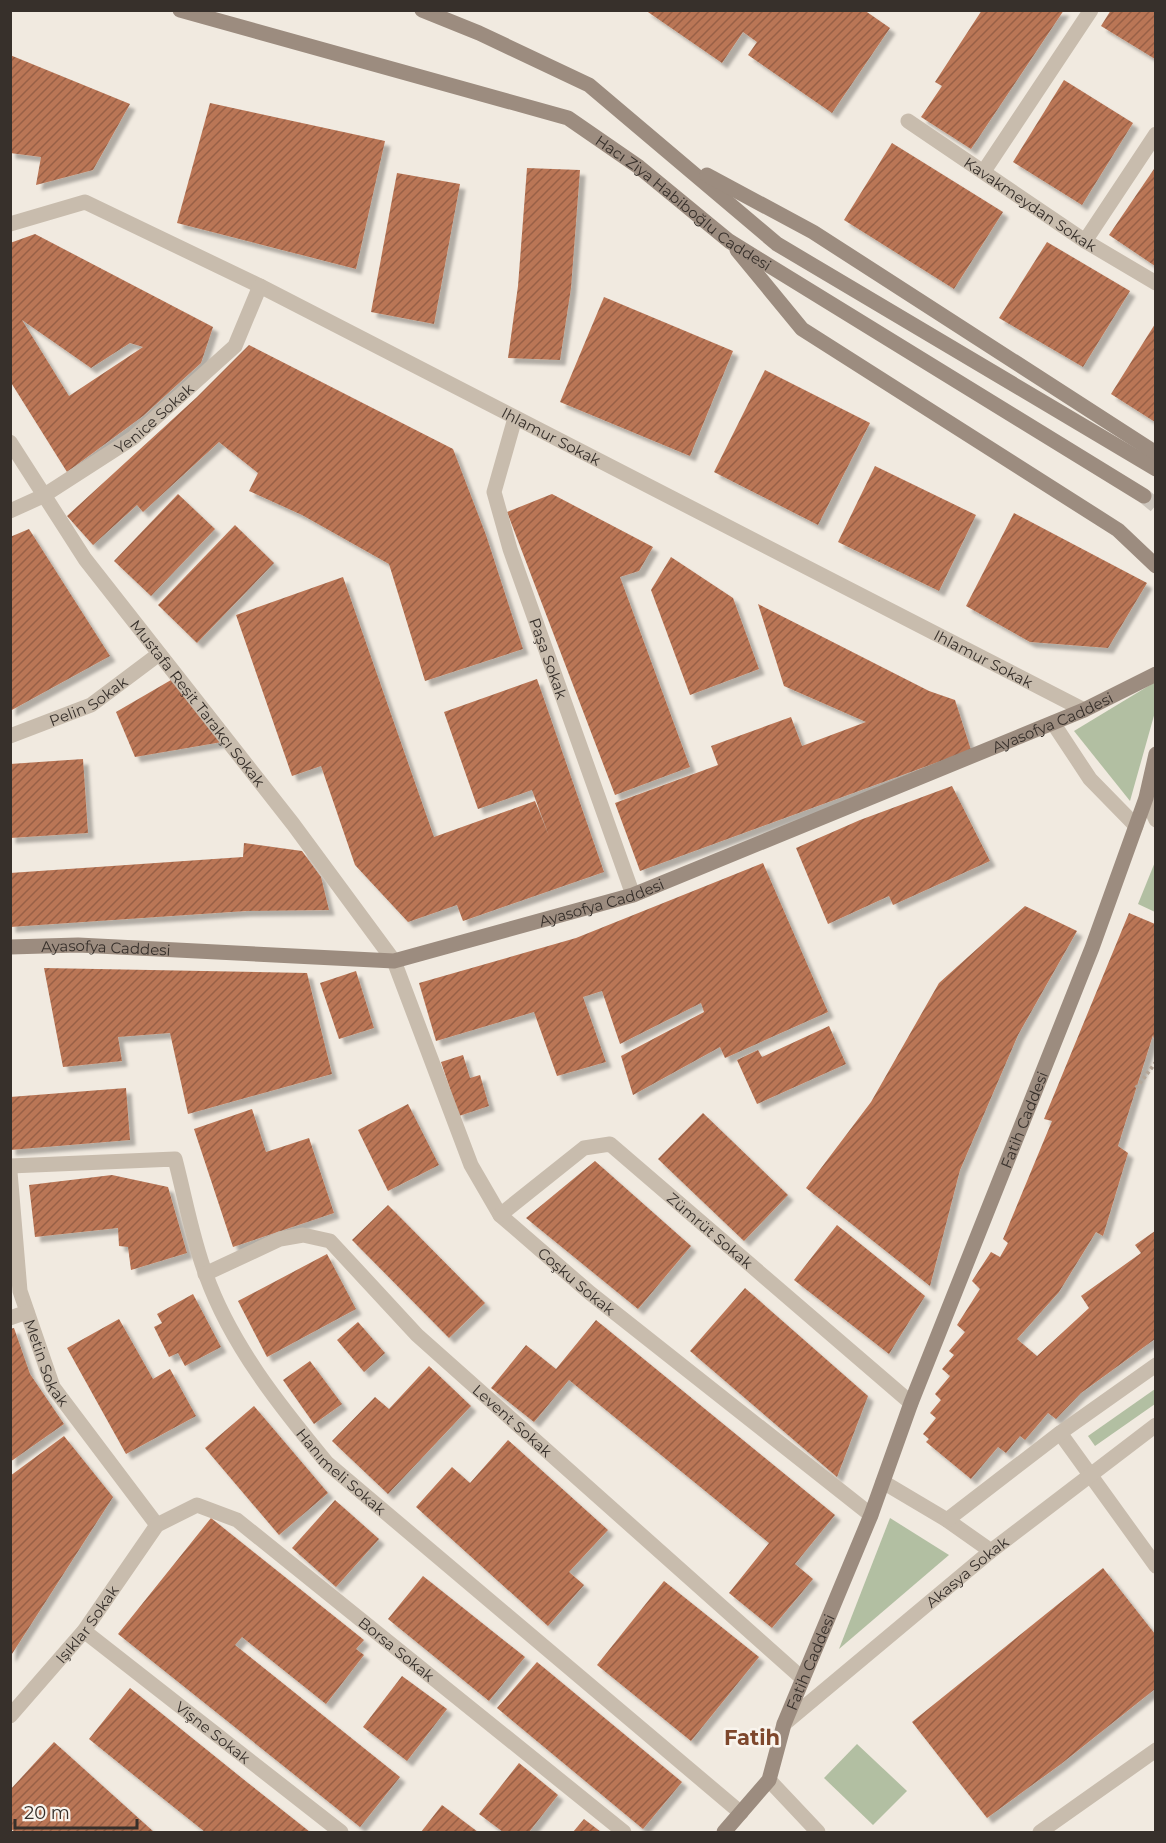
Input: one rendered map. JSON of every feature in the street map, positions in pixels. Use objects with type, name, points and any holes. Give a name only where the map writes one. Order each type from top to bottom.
[{"type":"main road","name":"Hacı Ziya Habiboğlu Caddesi","points":[[180,10],[568,118],[639,167],[729,241],[1144,496]]},
{"type":"main road","name":"Hacı Ziya Habiboğlu Caddesi","points":[[422,10],[479,33],[589,85],[777,244],[1155,469]]},
{"type":"main road","points":[[680,160],[813,232],[1155,453]]},
{"type":"main road","points":[[729,241],[802,329],[1118,531],[1155,566]]},
{"type":"main road","name":"Ayasofya Caddesi","points":[[10,947],[78,945],[394,961],[633,895],[1084,711],[1155,674]]},
{"type":"main road","name":"Fatih Caddesi","points":[[724,1833],[769,1780],[784,1724],[871,1515],[910,1403],[1092,948],[1146,798],[1155,754]]},
{"type":"street","points":[[984,171],[1091,10]]},
{"type":"street","name":"Kavakmeydan Sokak","points":[[908,121],[1086,241],[1155,283]]},
{"type":"street","points":[[1086,241],[1155,134]]},
{"type":"street","name":"Ihlamur Sokak","points":[[10,224],[86,202],[260,286],[1084,711]]},
{"type":"street","name":"Yenice Sokak","points":[[10,511],[44,496],[133,438],[235,346],[260,286]]},
{"type":"street","name":"Paşa Sokak","points":[[515,418],[494,492],[510,549],[633,895]]},
{"type":"street","name":"Mustafa Reşit Tarakçı Sokak","points":[[10,442],[85,559],[293,824],[394,961]]},
{"type":"street","name":"Pelin Sokak","points":[[10,736],[92,705],[159,654]]},
{"type":"street","points":[[1053,723],[1090,779],[1136,826]]},
{"type":"street","points":[[1146,798],[1155,820]]},
{"type":"street","name":"Coşku Sokak","points":[[394,961],[471,1165],[500,1215],[590,1293],[871,1515]]},
{"type":"street","name":"Zümrüt Sokak","points":[[500,1215],[584,1148],[610,1144],[910,1403]]},
{"type":"street","name":"Hanımeli Sokak","points":[[10,1166],[175,1159],[205,1274],[228,1326],[287,1414],[327,1463],[741,1813]]},
{"type":"street","name":"Metin Sokak","points":[[10,1172],[20,1291],[53,1387],[157,1525]]},
{"type":"street","name":"Levent Sokak","points":[[205,1274],[280,1239],[303,1235],[330,1242],[417,1335],[803,1679]]},
{"type":"street","points":[[10,1318],[27,1312]]},
{"type":"street","points":[[946,1520],[1060,1433],[1155,1365]]},
{"type":"street","name":"Akasya Sokak","points":[[784,1724],[991,1551],[1155,1425]]},
{"type":"street","points":[[1060,1433],[1155,1566]]},
{"type":"street","points":[[883,1482],[946,1520],[991,1551]]},
{"type":"street","name":"Borsa Sokak","points":[[157,1525],[197,1505],[237,1520],[624,1833]]},
{"type":"street","name":"Işıklar Sokak","points":[[10,1716],[84,1631],[157,1525]]},
{"type":"street","name":"Vişne Sokak","points":[[84,1631],[341,1833]]},
{"type":"street","points":[[1040,1833],[1155,1750]]},
{"type":"street","points":[[769,1780],[818,1833]]},
{"type":"path","points":[[1136,1088],[1155,1062]]},
{"type":"green space","points":[[1155,682],[1155,712],[1130,801],[1074,731]]},
{"type":"green space","points":[[1155,862],[1155,912],[1138,904]]},
{"type":"green space","points":[[1155,1389],[1155,1404],[1095,1446],[1088,1436]]},
{"type":"green space","points":[[890,1518],[949,1555],[839,1649]]},
{"type":"green space","points":[[857,1744],[907,1791],[873,1825],[824,1778]]},
{"type":"building","points":[[645,10],[864,10],[890,28],[832,113],[748,55],[757,42],[743,32],[722,63]]},
{"type":"building","points":[[982,10],[1064,10],[971,149],[921,117],[942,86],[935,82]]},
{"type":"building","points":[[1111,10],[1155,10],[1155,59],[1101,26]]},
{"type":"building","points":[[10,55],[130,104],[93,170],[36,185],[41,157],[10,153]]},
{"type":"building","points":[[1064,80],[1133,123],[1082,205],[1013,162]]},
{"type":"building","points":[[210,103],[385,141],[356,269],[177,223]]},
{"type":"building","points":[[892,143],[1003,212],[954,289],[844,220]]},
{"type":"building","points":[[527,168],[580,170],[571,288],[560,360],[508,358],[518,286]]},
{"type":"building","points":[[1155,170],[1155,266],[1109,235]]},
{"type":"building","points":[[397,173],[460,184],[434,324],[371,312]]},
{"type":"building","points":[[35,234],[213,327],[201,363],[143,416],[67,472],[10,381],[10,243]],"holes":[[[22,320],[91,368],[130,343],[143,347],[69,396]]]},
{"type":"building","points":[[1047,242],[1130,291],[1083,367],[999,318]]},
{"type":"building","points":[[604,297],[733,351],[690,456],[560,402]]},
{"type":"building","points":[[1155,324],[1155,422],[1111,394]]},
{"type":"building","points":[[249,345],[453,449],[486,535],[523,649],[425,681],[389,564],[302,515],[249,491],[258,473],[219,442],[143,512],[137,505],[93,545],[67,516],[197,397]]},
{"type":"building","points":[[765,370],[870,423],[818,525],[714,472]]},
{"type":"building","points":[[875,466],[976,515],[939,591],[838,542]]},
{"type":"building","points":[[178,494],[215,529],[151,596],[114,561]]},
{"type":"building","points":[[552,494],[653,547],[639,571],[620,577],[690,767],[615,795],[507,512]]},
{"type":"building","points":[[1014,513],[1147,583],[1108,648],[1030,642],[966,606]]},
{"type":"building","points":[[235,525],[274,563],[197,643],[158,605]]},
{"type":"building","points":[[29,529],[110,656],[10,711],[10,537]]},
{"type":"building","points":[[671,557],[733,598],[759,669],[690,695],[651,590]]},
{"type":"building","points":[[343,577],[434,837],[535,801],[549,836],[532,790],[478,809],[444,712],[537,679],[604,872],[463,921],[457,905],[408,922],[355,865],[321,766],[292,776],[236,615]]},
{"type":"building","points":[[758,604],[929,691],[955,700],[971,750],[640,871],[615,803],[718,765],[711,746],[791,717],[802,746],[866,722],[784,686]]},
{"type":"building","points":[[171,680],[222,742],[135,757],[116,712]]},
{"type":"building","points":[[83,759],[88,833],[10,838],[10,764]]},
{"type":"building","points":[[952,786],[990,861],[893,905],[889,896],[828,924],[796,848],[860,820]]},
{"type":"building","points":[[244,843],[302,851],[321,877],[329,910],[246,911],[10,927],[10,873],[243,857]]},
{"type":"building","points":[[763,863],[828,1012],[725,1058],[720,1047],[633,1095],[621,1056],[704,1012],[701,1003],[620,1044],[602,991],[583,997],[606,1062],[557,1076],[534,1012],[436,1041],[419,983],[576,938]]},
{"type":"building","points":[[1025,906],[1077,931],[1018,1035],[960,1170],[930,1286],[806,1188],[871,1102],[939,983]]},
{"type":"building","points":[[1129,913],[1155,924],[1155,1043],[1153,1035],[1118,1146],[1128,1153],[1103,1236],[1096,1232],[1059,1292],[1017,1339],[1037,1356],[1089,1308],[1081,1296],[1141,1253],[1135,1245],[1155,1231],[1155,1339],[1081,1393],[1056,1419],[1048,1413],[1025,1440],[1020,1436],[1006,1453],[998,1447],[971,1479],[926,1442],[929,1439],[923,1434],[936,1418],[930,1413],[941,1400],[935,1394],[950,1376],[942,1369],[954,1355],[949,1351],[965,1332],[957,1325],[980,1289],[972,1281],[991,1252],[1000,1257],[1008,1243],[1003,1239],[1052,1121],[1044,1119]]},
{"type":"building","points":[[44,968],[307,973],[332,1074],[188,1114],[170,1033],[118,1037],[122,1061],[63,1067]]},
{"type":"building","points":[[356,971],[374,1028],[339,1039],[320,983]]},
{"type":"building","points":[[829,1026],[846,1064],[757,1104],[737,1060],[758,1050],[762,1057]]},
{"type":"building","points":[[463,1055],[470,1078],[480,1075],[489,1106],[459,1116],[441,1062]]},
{"type":"building","points":[[126,1088],[130,1140],[10,1150],[10,1097]]},
{"type":"building","points":[[408,1104],[439,1165],[388,1191],[358,1130]]},
{"type":"building","points":[[252,1109],[266,1152],[309,1138],[334,1213],[233,1247],[194,1129]]},
{"type":"building","points":[[703,1113],[788,1195],[744,1241],[658,1159]]},
{"type":"building","points":[[595,1161],[691,1246],[638,1309],[526,1218]]},
{"type":"building","points":[[112,1175],[168,1187],[187,1253],[131,1270],[128,1247],[119,1246],[118,1228],[35,1237],[29,1185]]},
{"type":"building","points":[[388,1205],[485,1303],[449,1338],[352,1240]]},
{"type":"building","points":[[837,1225],[925,1296],[889,1354],[794,1280]]},
{"type":"building","points":[[327,1254],[356,1309],[267,1357],[238,1301]]},
{"type":"building","points":[[745,1288],[868,1396],[837,1477],[690,1351]]},
{"type":"building","points":[[193,1294],[221,1347],[185,1366],[178,1353],[169,1357],[154,1327],[162,1323],[157,1314]]},
{"type":"building","points":[[119,1319],[153,1379],[170,1369],[196,1416],[126,1454],[67,1348]]},
{"type":"building","points":[[596,1320],[835,1515],[795,1564],[813,1579],[772,1628],[729,1593],[769,1543],[569,1380],[534,1422],[491,1388],[526,1345],[556,1369]]},
{"type":"building","points":[[358,1322],[385,1353],[364,1372],[337,1340]]},
{"type":"building","points":[[14,1328],[30,1374],[64,1424],[10,1462],[10,1329]]},
{"type":"building","points":[[310,1361],[342,1404],[314,1424],[283,1380]]},
{"type":"building","points":[[429,1366],[471,1406],[388,1494],[332,1441],[375,1397],[389,1409]]},
{"type":"building","points":[[254,1406],[328,1493],[279,1535],[205,1448]]},
{"type":"building","points":[[64,1436],[113,1497],[10,1657],[10,1476]]},
{"type":"building","points":[[508,1440],[608,1530],[569,1572],[584,1585],[548,1626],[416,1507],[452,1467],[470,1483]]},
{"type":"building","points":[[335,1500],[379,1539],[336,1587],[292,1548]]},
{"type":"building","points":[[211,1518],[364,1640],[356,1649],[364,1655],[326,1704],[242,1637],[235,1645],[400,1777],[360,1827],[118,1634]]},
{"type":"building","points":[[1103,1568],[1155,1634],[1155,1689],[1061,1764],[987,1818],[912,1722]]},
{"type":"building","points":[[423,1576],[525,1657],[489,1701],[388,1619]]},
{"type":"building","points":[[664,1581],[759,1657],[691,1741],[597,1665]]},
{"type":"building","points":[[537,1662],[682,1782],[643,1829],[497,1708]]},
{"type":"building","points":[[402,1676],[447,1709],[407,1761],[363,1727]]},
{"type":"building","points":[[130,1688],[310,1832],[205,1832],[146,1785],[89,1739]]},
{"type":"building","points":[[54,1742],[154,1832],[15,1832],[10,1828],[10,1790]]},
{"type":"building","points":[[519,1763],[558,1795],[529,1832],[503,1832],[479,1814]]},
{"type":"building","points":[[442,1805],[478,1832],[421,1832]]},
{"type":"building","points":[[584,1819],[601,1832],[573,1832]]},
{"type":"tunnel","points":[[1144,496],[1156,506]]},
{"type":"district","name":"Fatih","points":[[752,1737]]}]
